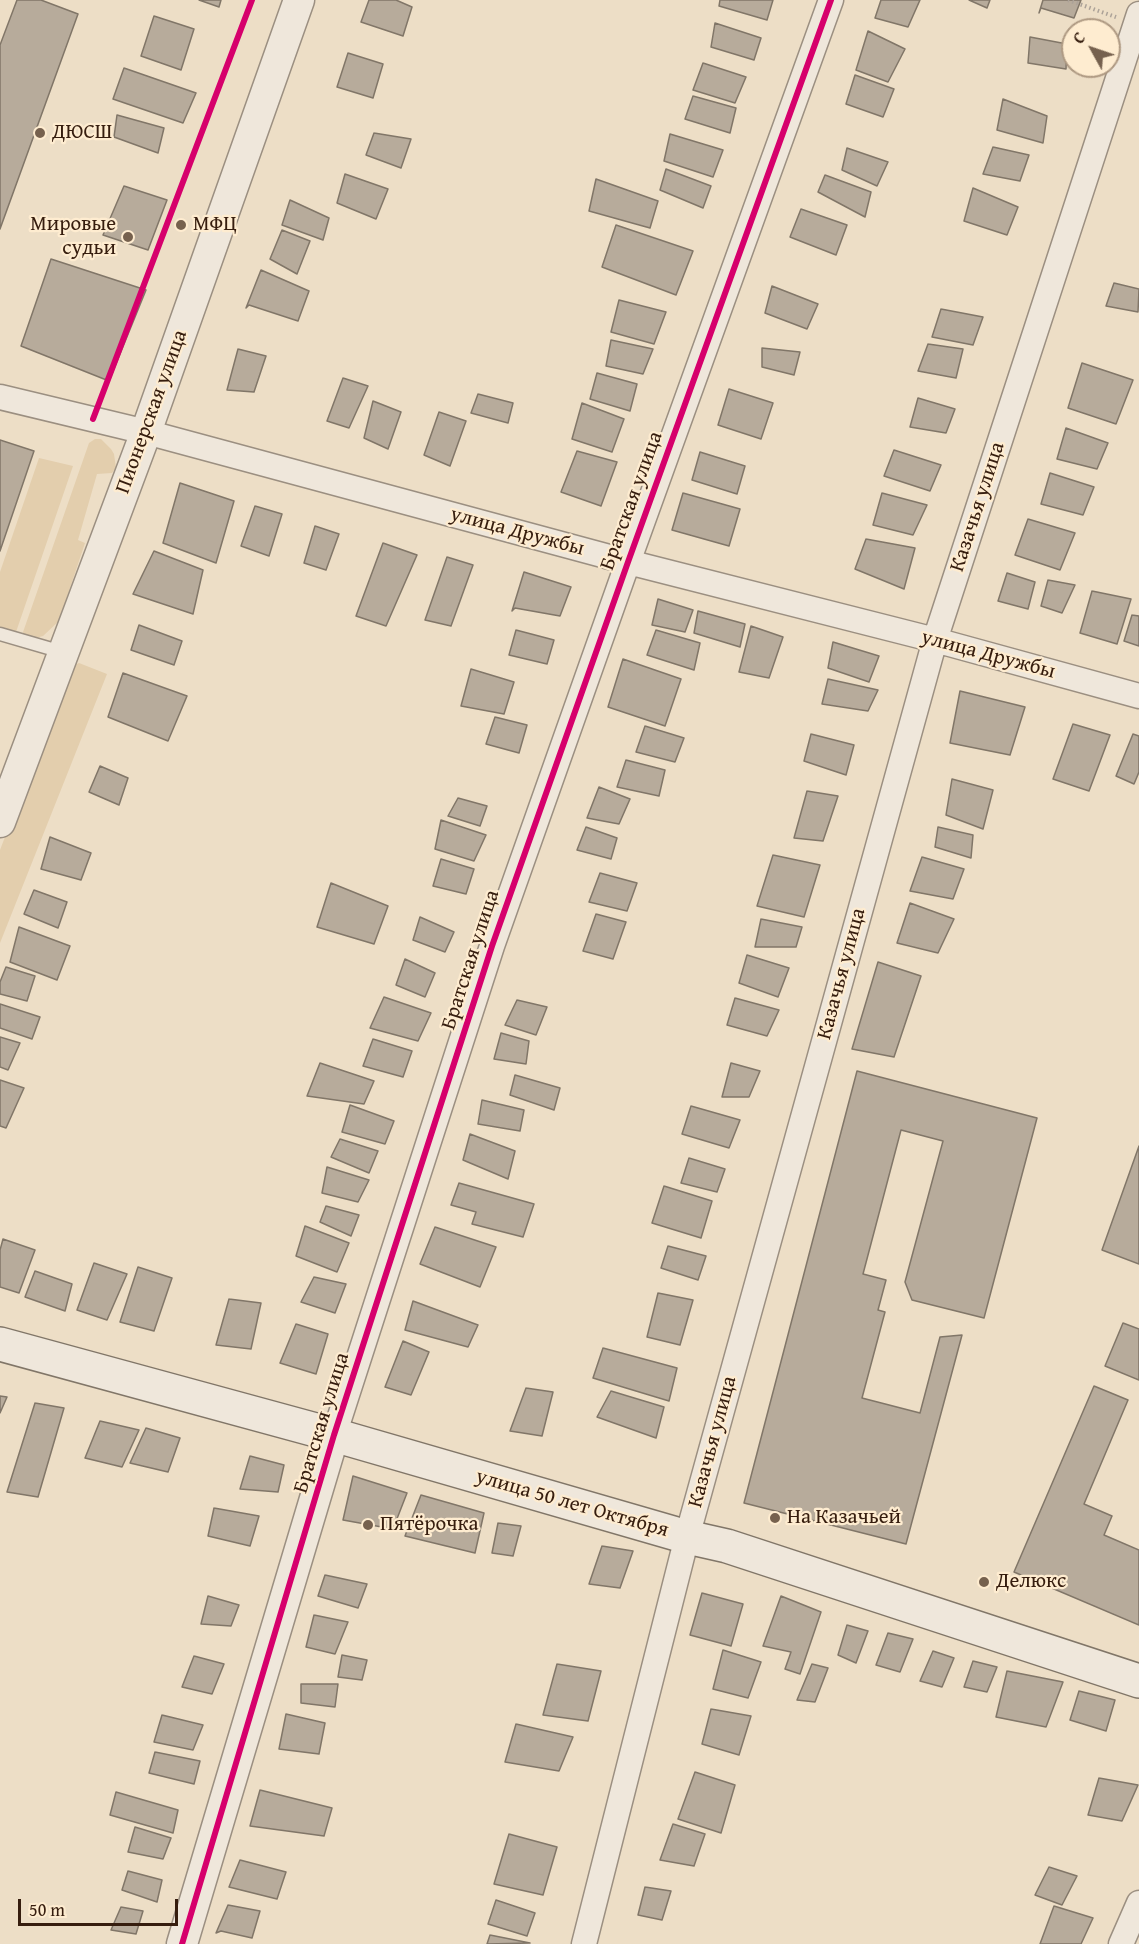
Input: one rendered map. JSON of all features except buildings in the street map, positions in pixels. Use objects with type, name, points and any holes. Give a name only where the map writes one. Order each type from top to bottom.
[{"type":"main road","name":"улица 50 лет Октября","points":[[0,1344],[334,1435],[687,1537],[727,1546],[1139,1681]]},
{"type":"street","name":"Пионерская улица","points":[[0,822],[146,432],[299,0]]},
{"type":"street","name":"Братская улица","points":[[183,1944],[334,1435],[492,946],[831,0]]},
{"type":"street","name":"Казачья улица","points":[[584,1944],[687,1537],[935,640],[1129,16]]},
{"type":"street","name":"улица Дружбы","points":[[0,397],[146,432],[1139,696]]},
{"type":"street","points":[[1121,1944],[1139,1903]]},
{"type":"lane","points":[[0,634],[62,652]]},
{"type":"path","points":[[1068,0],[1129,16]]},
{"type":"shaded area","points":[[95,439],[101,439],[111,449],[116,468],[112,473],[97,474],[78,540],[85,543],[59,621],[43,636],[36,638],[22,635],[89,443]]},
{"type":"shaded area","points":[[39,458],[73,466],[16,632],[0,627],[0,572]]},
{"type":"shaded area","points":[[79,663],[107,674],[0,943],[0,850],[70,667]]},
{"type":"cycle path","points":[[93,419],[252,0]]},
{"type":"cycle path","points":[[182,1944],[334,1435],[492,946],[831,0]]},
{"type":"place","name":"ДЮСШ","points":[[40,133]]},
{"type":"place","name":"МФЦ","points":[[181,225]]},
{"type":"place","name":"Мировые судьи","points":[[128,237]]},
{"type":"place","name":"На Казачьей","points":[[775,1518]]},
{"type":"place","name":"Пятёрочка","points":[[368,1525]]},
{"type":"place","name":"Делюкс","points":[[984,1582]]}]
